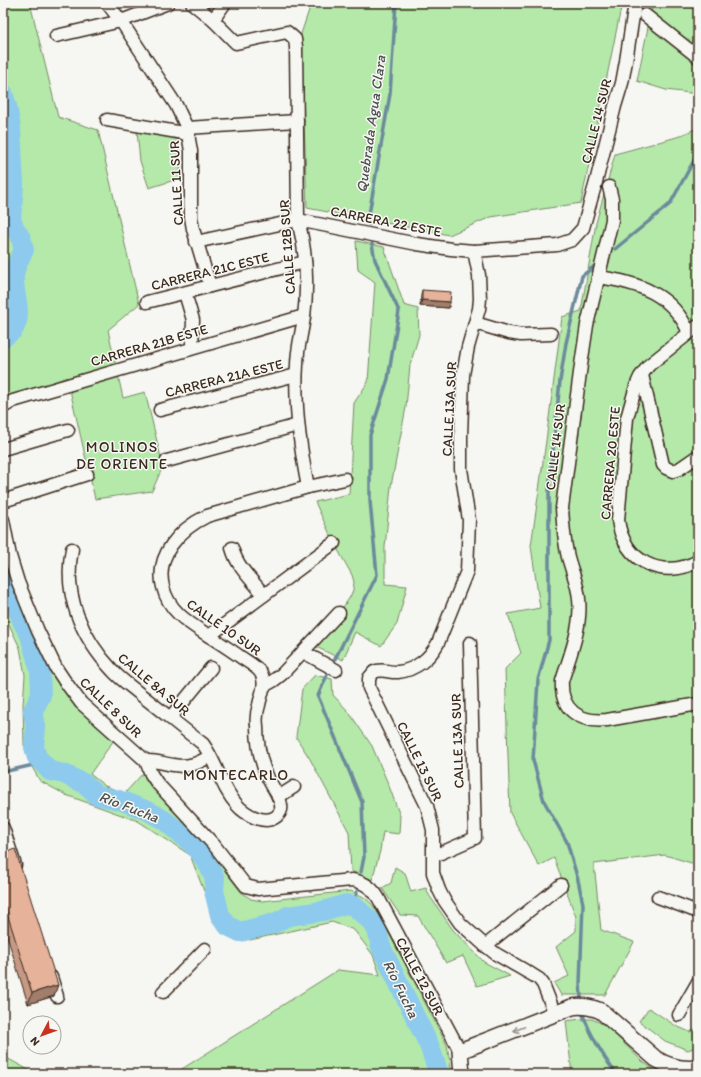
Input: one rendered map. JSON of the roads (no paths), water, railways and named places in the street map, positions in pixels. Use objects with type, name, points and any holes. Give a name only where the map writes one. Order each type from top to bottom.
[{"type":"main road","points":[[460,1051],[577,1006],[592,1007],[609,1017],[656,1059],[679,1068],[698,1068]]},
{"type":"main road","name":"CALLE 12 SUR","points":[[460,1051],[462,1074]]},
{"type":"street","name":"CALLE 11 SUR","points":[[107,3],[121,21],[176,105],[188,131],[191,151],[191,217],[196,242],[210,286]]},
{"type":"street","points":[[56,36],[121,21],[168,3]]},
{"type":"street","points":[[193,3],[213,20],[225,3]]},
{"type":"street","name":"CALLE 14 SUR","points":[[572,240],[583,228],[596,182],[625,68],[635,3]]},
{"type":"street","points":[[644,15],[698,57]]},
{"type":"street","name":"CALLE 12B SUR","points":[[213,20],[236,43],[287,32],[295,39],[298,220],[301,230],[305,262],[306,290],[296,375],[298,425],[308,487]]},
{"type":"street","points":[[107,120],[188,131],[297,121]]},
{"type":"street","name":"CALLE 14 SUR","points":[[609,187],[613,207],[612,220],[587,324],[562,508],[566,548],[579,600],[577,630],[561,689],[569,710],[585,719],[600,721],[698,704]]},
{"type":"street","name":"CARRERA 22 ESTE","points":[[196,242],[298,220],[417,244],[474,251],[557,244],[572,240]]},
{"type":"street","name":"CALLE 13A SUR","points":[[369,688],[369,678],[374,672],[384,670],[399,672],[407,670],[422,662],[433,652],[467,571],[469,520],[461,469],[462,388],[465,361],[480,309],[479,275],[474,251]]},
{"type":"street","name":"CARRERA 21C ESTE","points":[[147,302],[305,262]]},
{"type":"street","points":[[598,277],[625,281],[646,288],[676,312],[686,326],[693,330]]},
{"type":"street","points":[[185,293],[193,320],[192,348]]},
{"type":"street","name":"CARRERA 21B ESTE","points":[[3,407],[13,401],[304,316]]},
{"type":"street","points":[[475,323],[521,335],[551,334]]},
{"type":"street","name":"CARRERA 20 ESTE","points":[[693,330],[649,365],[636,386],[627,418],[619,528],[625,542],[634,555],[654,567],[661,569],[677,569],[698,561]]},
{"type":"street","name":"CARRERA 21A ESTE","points":[[160,410],[296,375]]},
{"type":"street","points":[[642,375],[663,465],[673,471],[679,469],[698,456]]},
{"type":"street","points":[[167,461],[298,425]]},
{"type":"street","points":[[3,449],[68,430]]},
{"type":"street","points":[[3,501],[87,474]]},
{"type":"street","points":[[308,487],[345,479]]},
{"type":"street","name":"CALLE 10 SUR","points":[[264,686],[263,679],[257,668],[179,616],[169,602],[163,587],[162,570],[166,553],[171,545],[182,532],[198,520],[207,516],[308,487]]},
{"type":"street","name":"CALLE 8 SUR","points":[[3,520],[10,556],[28,607],[38,631],[64,680],[81,703],[146,761],[151,774],[157,783],[209,840],[246,886],[258,889],[352,880],[364,884]]},
{"type":"street","points":[[209,636],[334,543]]},
{"type":"street","points":[[232,548],[240,566],[264,595]]},
{"type":"street","name":"CALLE 8A SUR","points":[[72,549],[69,568],[70,588],[76,611],[88,638],[115,673],[203,744],[227,790],[237,805],[247,814],[259,819],[267,820],[277,816],[282,807],[277,795]]},
{"type":"street","points":[[294,787],[277,795],[265,770],[258,747],[256,725],[257,714],[264,686],[282,674],[339,613]]},
{"type":"street","name":"CALLE 13A SUR","points":[[434,856],[475,838],[470,643]]},
{"type":"street","points":[[303,652],[336,670]]},
{"type":"street","points":[[170,718],[211,668]]},
{"type":"street","name":"CALLE 13 SUR","points":[[369,688],[426,806],[433,830],[433,873],[444,900],[460,923],[485,946],[539,979],[543,984],[555,1014]]},
{"type":"street","points":[[146,761],[157,761],[180,766],[188,766],[201,762],[210,756]]},
{"type":"street","points":[[3,828],[20,879]]},
{"type":"street","name":"CALLE 12 SUR","points":[[364,884],[377,896],[460,1051]]},
{"type":"street","points":[[485,946],[561,885]]},
{"type":"street","points":[[658,897],[698,912]]},
{"type":"street","points":[[163,992],[204,949]]},
{"type":"street","points":[[48,966],[57,996]]},
{"type":"street","points":[[679,1015],[698,982]]},
{"type":"waterway","name":"Quebrada Agua Clara","points":[[369,224],[368,220],[390,94],[396,3]]},
{"type":"waterway","name":"Río Fucha","points":[[3,93],[11,128],[14,185],[11,219],[21,238],[24,250],[14,273],[18,317],[13,330],[3,338]]},
{"type":"waterway","points":[[615,249],[670,204],[698,153]]},
{"type":"waterway","name":"Quebrada Agua Clara","points":[[335,659],[377,575],[370,501],[370,435],[388,379],[399,311],[375,260],[372,244]]},
{"type":"waterway","points":[[581,998],[580,983],[583,904],[567,842],[544,801],[533,760],[538,680],[549,640],[549,490],[560,381],[566,343],[582,276],[596,265]]},
{"type":"waterway","name":"Río Fucha","points":[[3,577],[9,587],[23,623],[30,635],[40,671],[41,695],[33,711],[36,728],[34,747],[37,757],[50,771],[64,774],[85,784],[96,795],[119,800],[148,811],[164,820],[189,841],[198,850],[209,866],[215,879],[214,891],[220,915],[228,926],[240,932],[275,923],[288,916],[323,911],[346,904],[354,906],[372,922],[377,930],[381,947],[429,1045],[439,1074]]},
{"type":"waterway","name":"Quebrada Agua Clara","points":[[327,675],[318,696],[362,802],[364,857],[361,872]]},
{"type":"waterway","points":[[3,772],[42,763]]},
{"type":"waterway","name":"Quebrada Agua Clara","points":[[354,906],[357,891]]},
{"type":"waterway","points":[[583,1015],[598,1046],[616,1074]]},
{"type":"district","name":"MOLINOS DE ORIENTE","points":[[122,456]]},
{"type":"district","name":"MONTECARLO","points":[[236,775]]}]
